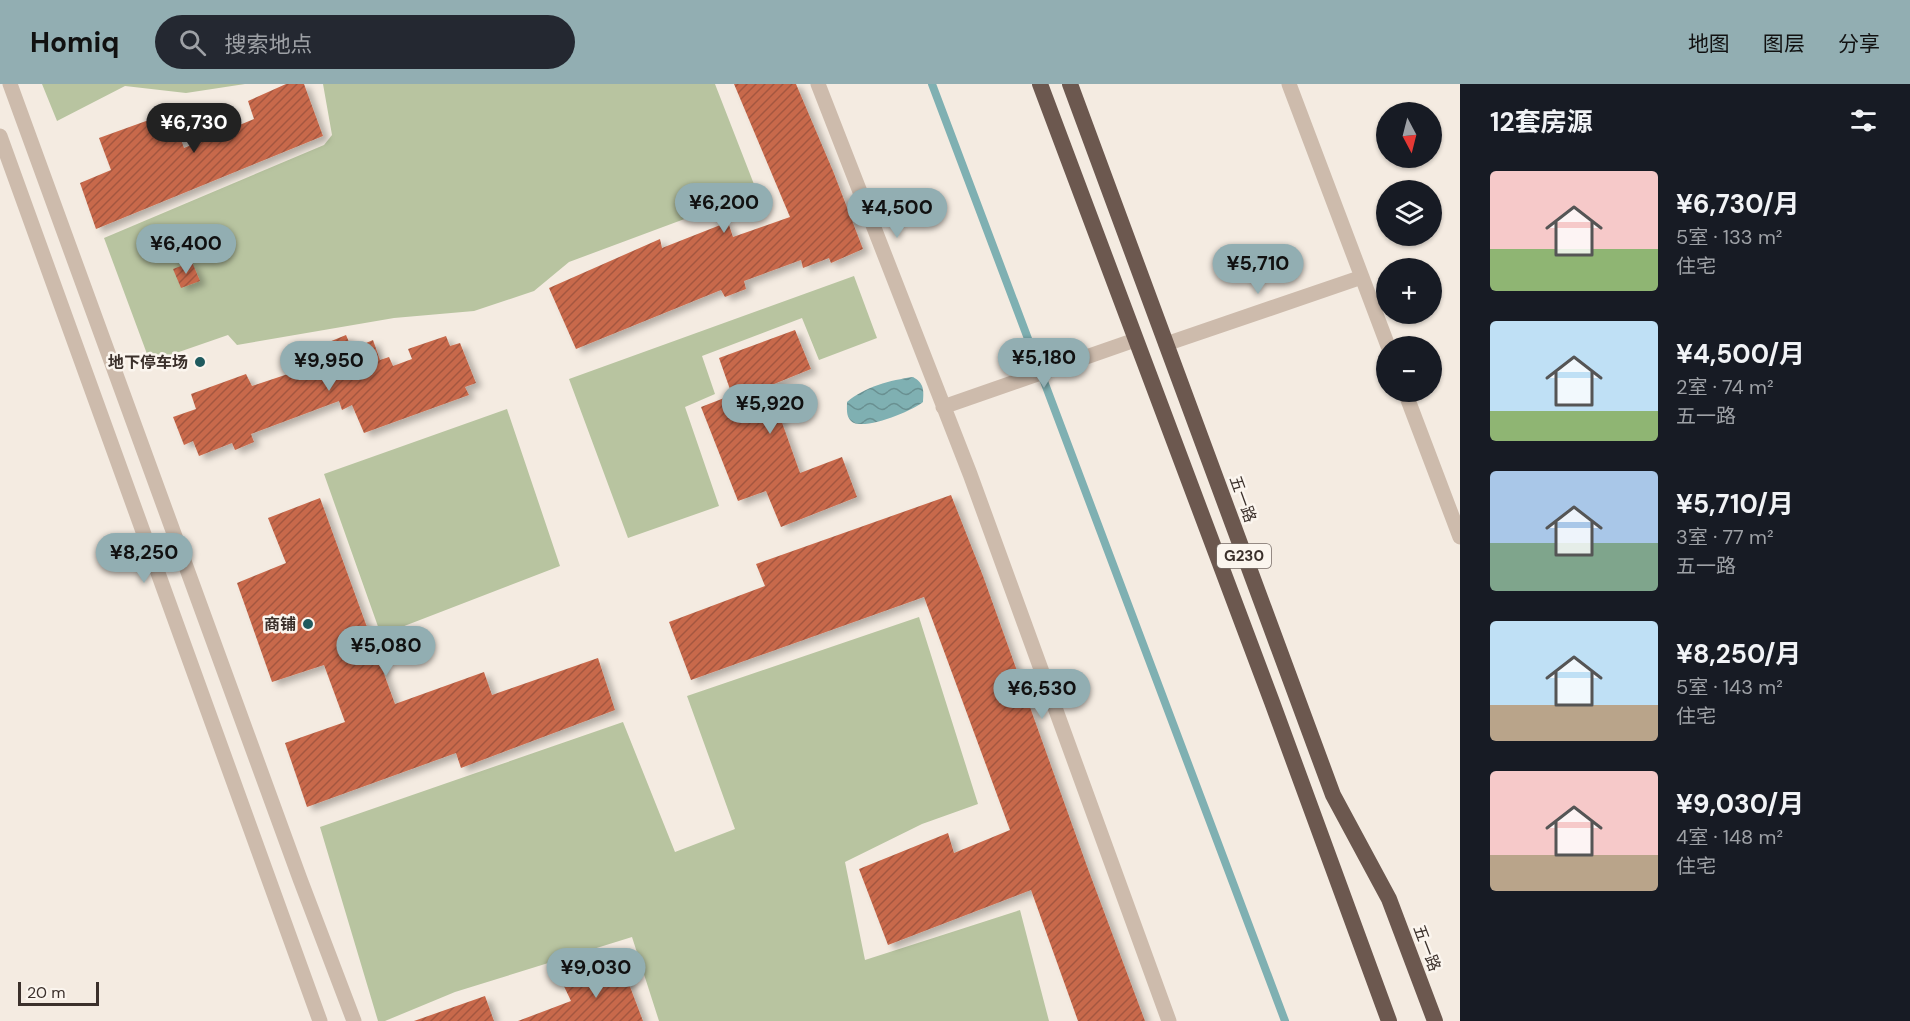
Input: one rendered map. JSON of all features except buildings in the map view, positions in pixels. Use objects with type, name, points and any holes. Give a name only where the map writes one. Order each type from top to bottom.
[{"type":"highway","name":"G230","points":[[1040,84],[1389,1021]]},
{"type":"highway","name":"五一路","points":[[1070,84],[1333,795],[1389,899],[1435,1021]]},
{"type":"street","points":[[10,84],[354,1021]]},
{"type":"street","points":[[818,84],[970,474],[1169,1021]]},
{"type":"street","points":[[1289,84],[1384,336]]},
{"type":"street","points":[[0,136],[320,1021]]},
{"type":"street","points":[[1166,344],[1362,277]]},
{"type":"street","points":[[943,407],[1135,340]]},
{"type":"street","points":[[1409,402],[1460,537]]},
{"type":"green space","points":[[42,84],[245,84],[186,93],[125,86],[57,121]]},
{"type":"green space","points":[[323,84],[715,84],[757,192],[569,262],[534,291],[474,311],[394,318],[237,345],[228,335],[150,362],[104,238],[324,145],[332,135]]},
{"type":"green space","points":[[854,276],[877,338],[819,360],[802,318],[702,356],[715,394],[685,407],[719,506],[628,538],[569,379]]},
{"type":"green space","points":[[507,409],[560,566],[381,635],[324,474]]},
{"type":"green space","points":[[919,617],[978,804],[922,824],[845,862],[865,960],[1020,910],[1049,1021],[659,1021],[632,937],[455,992],[385,1021],[378,1021],[320,827],[623,722],[675,852],[735,829],[687,696]]},
{"type":"water","points":[[913,377],[921,384],[923,390],[923,402],[917,406],[876,422],[857,424],[849,419],[847,402],[861,392],[878,385]]},
{"type":"waterway","points":[[932,84],[1285,1021]]},
{"type":"place","name":"地下停车场","points":[[200,362]]},
{"type":"place","name":"商铺","points":[[308,624]]}]
